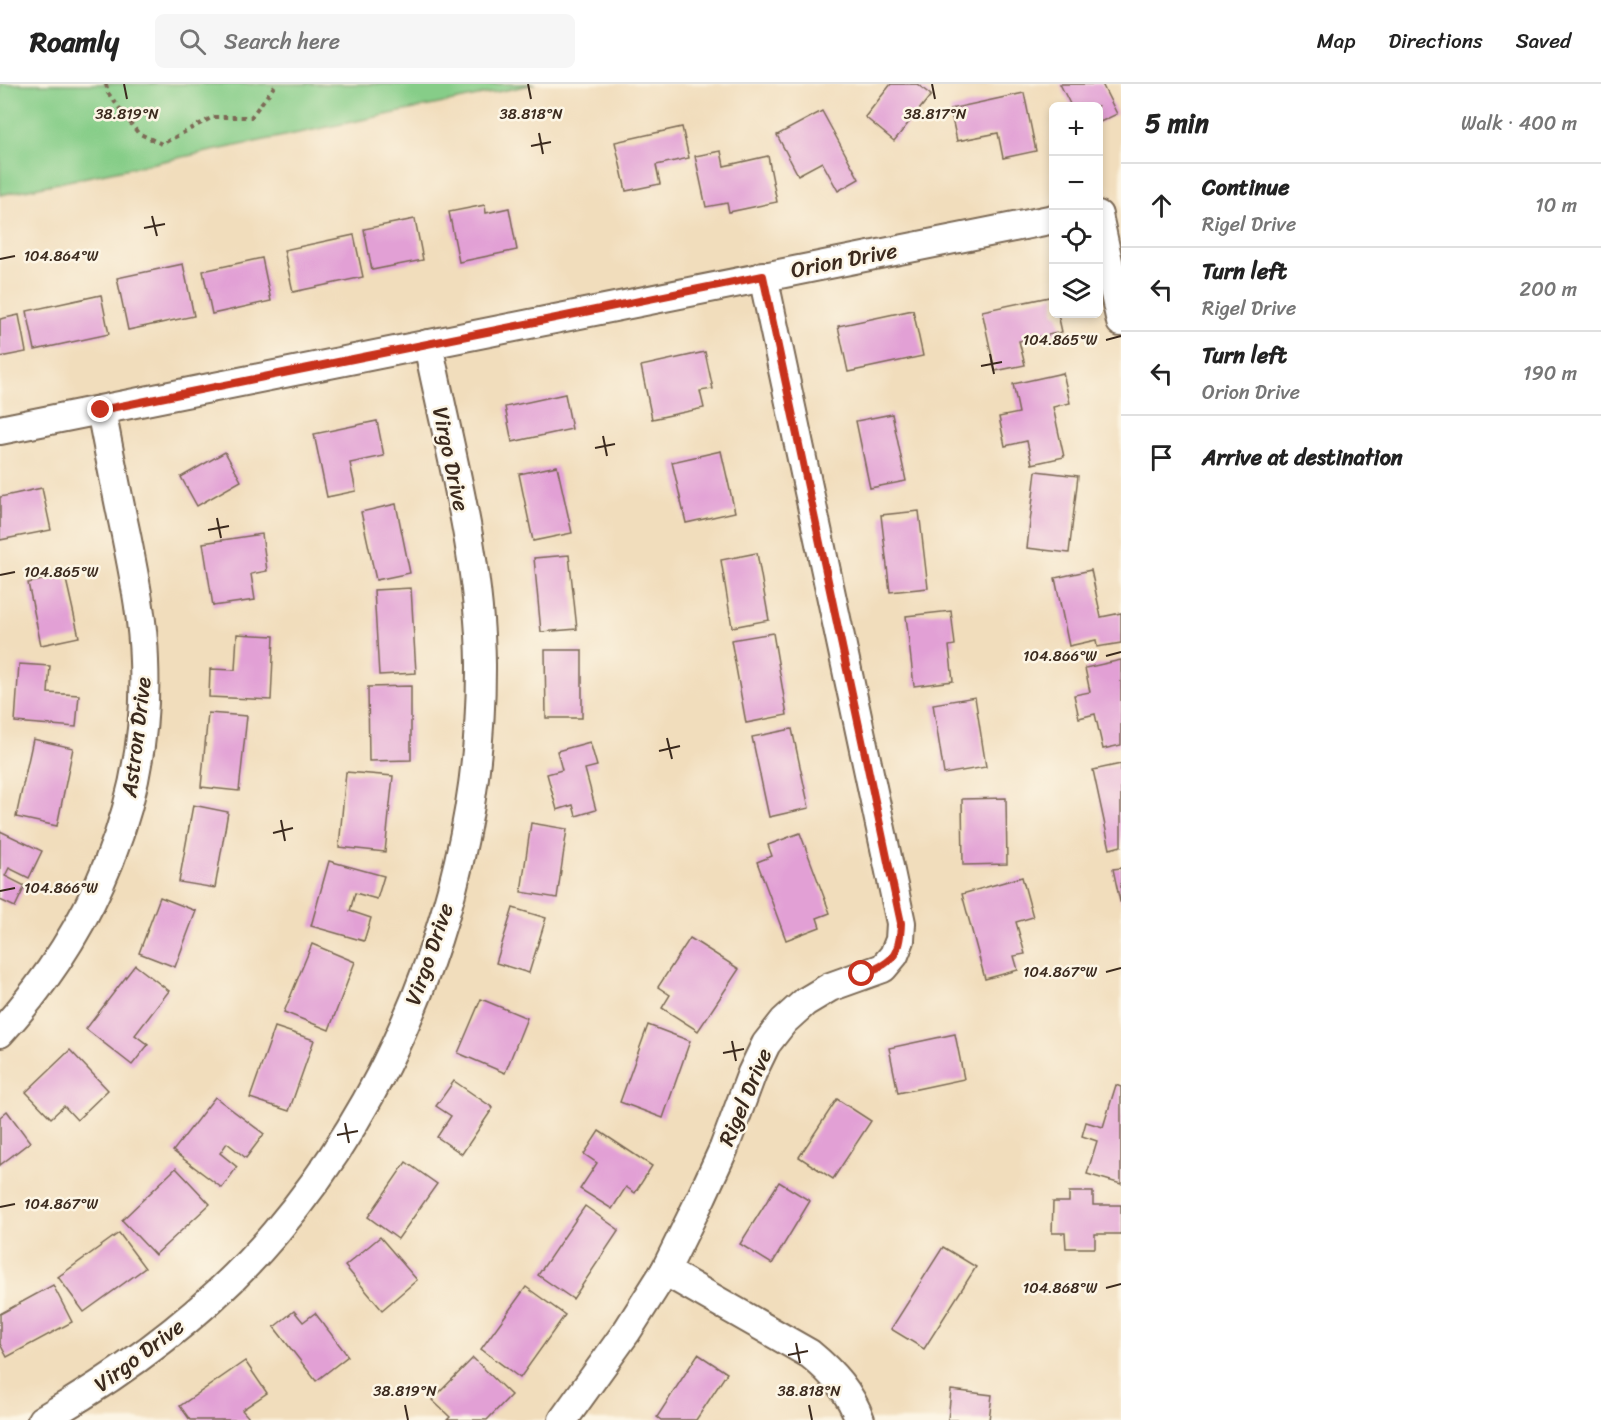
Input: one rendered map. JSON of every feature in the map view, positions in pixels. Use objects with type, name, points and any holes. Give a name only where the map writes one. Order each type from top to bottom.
[{"type":"street","points":[[1103,209],[1121,205]]},
{"type":"street","name":"Orion Drive","points":[[0,430],[1049,220]]},
{"type":"street","points":[[1103,238],[1121,322]]},
{"type":"street","name":"Rigel Drive","points":[[563,1420],[627,1331],[665,1271],[719,1157],[766,1044],[784,1021],[805,1002],[830,987],[883,968],[894,955],[900,940],[901,923],[763,276]]},
{"type":"street","name":"Virgo Drive","points":[[42,1420],[83,1396],[139,1358],[232,1278],[273,1235],[309,1190],[371,1095],[402,1031],[425,973],[447,906],[467,815],[475,761],[481,663],[477,600],[469,544],[428,344]]},
{"type":"street","name":"Astron Drive","points":[[0,1033],[38,990],[65,951],[88,911],[124,822],[135,773],[142,716],[144,662],[138,599],[101,410]]},
{"type":"street","points":[[665,1271],[810,1354],[828,1368],[843,1385],[854,1403],[860,1420]]},
{"type":"path","points":[[106,84],[108,93],[138,133],[162,144],[213,117],[251,117],[276,84]]},
{"type":"green space","points":[[0,84],[535,84],[0,195]]},
{"type":"building","points":[[891,84],[917,84],[931,95],[894,141],[865,117]]},
{"type":"building","points":[[1060,84],[1102,84],[1117,114],[1103,121],[1103,102],[1069,102]]},
{"type":"building","points":[[1024,93],[1036,151],[1003,158],[998,133],[957,141],[950,109]]},
{"type":"building","points":[[822,111],[859,179],[838,191],[822,162],[798,175],[777,135]]},
{"type":"building","points":[[682,127],[689,158],[656,165],[660,184],[626,191],[615,142]]},
{"type":"building","points":[[721,151],[724,166],[768,156],[777,202],[729,212],[727,203],[706,207],[695,156]]},
{"type":"building","points":[[485,205],[486,213],[509,208],[517,250],[459,262],[449,212]]},
{"type":"building","points":[[415,219],[423,260],[372,270],[364,229]]},
{"type":"building","points":[[354,235],[363,277],[293,292],[284,250]]},
{"type":"building","points":[[262,258],[271,301],[212,314],[203,271]]},
{"type":"building","points":[[183,264],[194,316],[128,330],[117,278]]},
{"type":"building","points":[[101,295],[109,334],[35,350],[27,311]]},
{"type":"building","points":[[1049,297],[1049,318],[1059,318],[1062,332],[1019,341],[1025,365],[995,371],[982,311]]},
{"type":"building","points":[[913,310],[923,356],[848,372],[838,326]]},
{"type":"building","points":[[19,315],[26,352],[0,357],[0,319]]},
{"type":"building","points":[[705,352],[713,389],[700,391],[704,408],[652,419],[641,366]]},
{"type":"building","points":[[1063,373],[1070,403],[1053,407],[1064,457],[1032,464],[1027,441],[1005,446],[999,417],[1019,413],[1013,384]]},
{"type":"building","points":[[565,394],[572,429],[512,442],[505,407]]},
{"type":"building","points":[[892,414],[906,481],[870,488],[856,421]]},
{"type":"building","points":[[377,421],[384,456],[350,463],[356,491],[327,497],[314,434]]},
{"type":"building","points":[[721,451],[735,512],[686,523],[672,462]]},
{"type":"building","points":[[225,452],[241,481],[197,506],[181,477]]},
{"type":"building","points":[[557,466],[572,533],[533,541],[519,474]]},
{"type":"building","points":[[1036,471],[1078,476],[1069,553],[1027,548]]},
{"type":"building","points":[[42,488],[51,530],[0,540],[0,497]]},
{"type":"building","points":[[396,504],[410,573],[376,580],[361,512]]},
{"type":"building","points":[[919,511],[928,588],[890,592],[881,515]]},
{"type":"building","points":[[262,534],[267,571],[251,574],[255,600],[213,606],[203,543]]},
{"type":"building","points":[[757,553],[769,620],[732,627],[721,560]]},
{"type":"building","points":[[569,555],[577,629],[541,632],[534,558]]},
{"type":"building","points":[[1091,570],[1101,617],[1121,613],[1121,643],[1097,647],[1096,640],[1069,646],[1055,578]]},
{"type":"building","points":[[65,575],[79,637],[41,645],[28,583]]},
{"type":"building","points":[[411,588],[416,673],[379,675],[374,590]]},
{"type":"building","points":[[951,611],[955,645],[949,646],[953,681],[914,686],[906,616]]},
{"type":"building","points":[[773,633],[787,715],[746,723],[731,640]]},
{"type":"building","points":[[237,634],[274,636],[271,700],[209,697],[210,669],[235,670]]},
{"type":"building","points":[[545,650],[582,650],[582,718],[546,718]]},
{"type":"building","points":[[1121,660],[1121,745],[1103,749],[1095,714],[1079,718],[1074,695],[1090,692],[1085,668]]},
{"type":"building","points":[[19,664],[50,666],[48,693],[79,695],[76,727],[15,722]]},
{"type":"building","points":[[411,686],[411,760],[369,761],[368,687]]},
{"type":"building","points":[[975,697],[986,767],[944,774],[933,704]]},
{"type":"building","points":[[208,713],[247,716],[239,791],[201,787]]},
{"type":"building","points":[[792,729],[809,808],[769,817],[752,737]]},
{"type":"building","points":[[33,739],[73,748],[57,826],[16,817]]},
{"type":"building","points":[[590,742],[597,766],[585,769],[596,810],[576,816],[573,805],[557,810],[547,774],[562,770],[557,751]]},
{"type":"building","points":[[1121,764],[1121,846],[1110,849],[1093,770]]},
{"type":"building","points":[[346,772],[393,776],[385,852],[339,847]]},
{"type":"building","points":[[1006,798],[1007,864],[963,865],[962,799]]},
{"type":"building","points":[[193,805],[228,812],[215,888],[179,882]]},
{"type":"building","points":[[531,823],[567,829],[557,898],[521,892]]},
{"type":"building","points":[[0,831],[42,851],[29,878],[9,868],[5,876],[25,886],[15,907],[0,900]]},
{"type":"building","points":[[800,833],[830,913],[817,918],[820,927],[786,940],[757,862],[772,856],[768,845]]},
{"type":"building","points":[[329,861],[384,876],[377,899],[355,893],[350,911],[371,918],[364,941],[311,926]]},
{"type":"building","points":[[1121,868],[1121,902],[1120,902],[1113,869]]},
{"type":"building","points":[[1022,877],[1033,917],[1016,922],[1025,954],[1014,956],[1018,970],[985,979],[962,894]]},
{"type":"building","points":[[160,897],[196,911],[175,967],[139,953]]},
{"type":"building","points":[[513,908],[546,918],[529,973],[496,963]]},
{"type":"building","points":[[690,938],[739,969],[698,1031],[662,1008],[670,995],[658,987]]},
{"type":"building","points":[[312,944],[355,962],[329,1030],[284,1012]]},
{"type":"building","points":[[135,965],[169,991],[135,1035],[148,1045],[132,1065],[86,1029]]},
{"type":"building","points":[[481,999],[527,1018],[505,1073],[458,1053]]},
{"type":"building","points":[[648,1025],[690,1041],[663,1118],[620,1102]]},
{"type":"building","points":[[275,1027],[314,1040],[289,1111],[250,1098]]},
{"type":"building","points":[[955,1034],[964,1079],[898,1093],[889,1048]]},
{"type":"building","points":[[70,1050],[108,1090],[77,1120],[64,1106],[51,1118],[26,1092]]},
{"type":"building","points":[[454,1081],[493,1108],[462,1154],[437,1137],[451,1116],[436,1106]]},
{"type":"building","points":[[1116,1085],[1121,1087],[1121,1184],[1087,1174],[1097,1141],[1082,1136],[1086,1122],[1103,1127]]},
{"type":"building","points":[[215,1097],[264,1134],[246,1158],[227,1143],[220,1153],[237,1167],[222,1188],[173,1151]]},
{"type":"building","points":[[837,1099],[871,1121],[833,1179],[799,1157]]},
{"type":"building","points":[[7,1111],[30,1142],[0,1165],[0,1117]]},
{"type":"building","points":[[599,1131],[652,1166],[635,1193],[626,1187],[612,1209],[580,1189],[597,1163],[584,1154]]},
{"type":"building","points":[[406,1162],[437,1184],[398,1239],[368,1217]]},
{"type":"building","points":[[176,1168],[210,1204],[155,1255],[122,1220]]},
{"type":"building","points":[[779,1182],[810,1201],[772,1264],[740,1244]]},
{"type":"building","points":[[1069,1192],[1093,1192],[1093,1205],[1121,1205],[1121,1234],[1095,1234],[1095,1248],[1066,1248],[1065,1233],[1052,1233],[1053,1202],[1069,1202]]},
{"type":"building","points":[[585,1206],[619,1230],[573,1299],[538,1275]]},
{"type":"building","points":[[119,1233],[145,1268],[84,1312],[58,1277]]},
{"type":"building","points":[[380,1237],[417,1280],[382,1310],[345,1266]]},
{"type":"building","points":[[943,1247],[976,1267],[924,1349],[891,1329]]},
{"type":"building","points":[[53,1285],[72,1322],[7,1357],[0,1344],[0,1314]]},
{"type":"building","points":[[526,1287],[565,1315],[520,1378],[481,1349]]},
{"type":"building","points":[[294,1311],[303,1322],[315,1313],[348,1356],[316,1381],[274,1327]]},
{"type":"building","points":[[698,1354],[727,1373],[696,1420],[661,1420],[657,1417]]},
{"type":"building","points":[[473,1358],[511,1395],[487,1420],[447,1420],[450,1417],[432,1400]]},
{"type":"building","points":[[245,1361],[267,1393],[242,1410],[249,1418],[246,1420],[190,1420],[180,1406]]},
{"type":"building","points":[[951,1390],[992,1395],[989,1420],[948,1420]]},
{"type":"route","points":[[101,410],[763,276],[901,923],[900,940],[894,955],[883,968],[862,974]]}]
